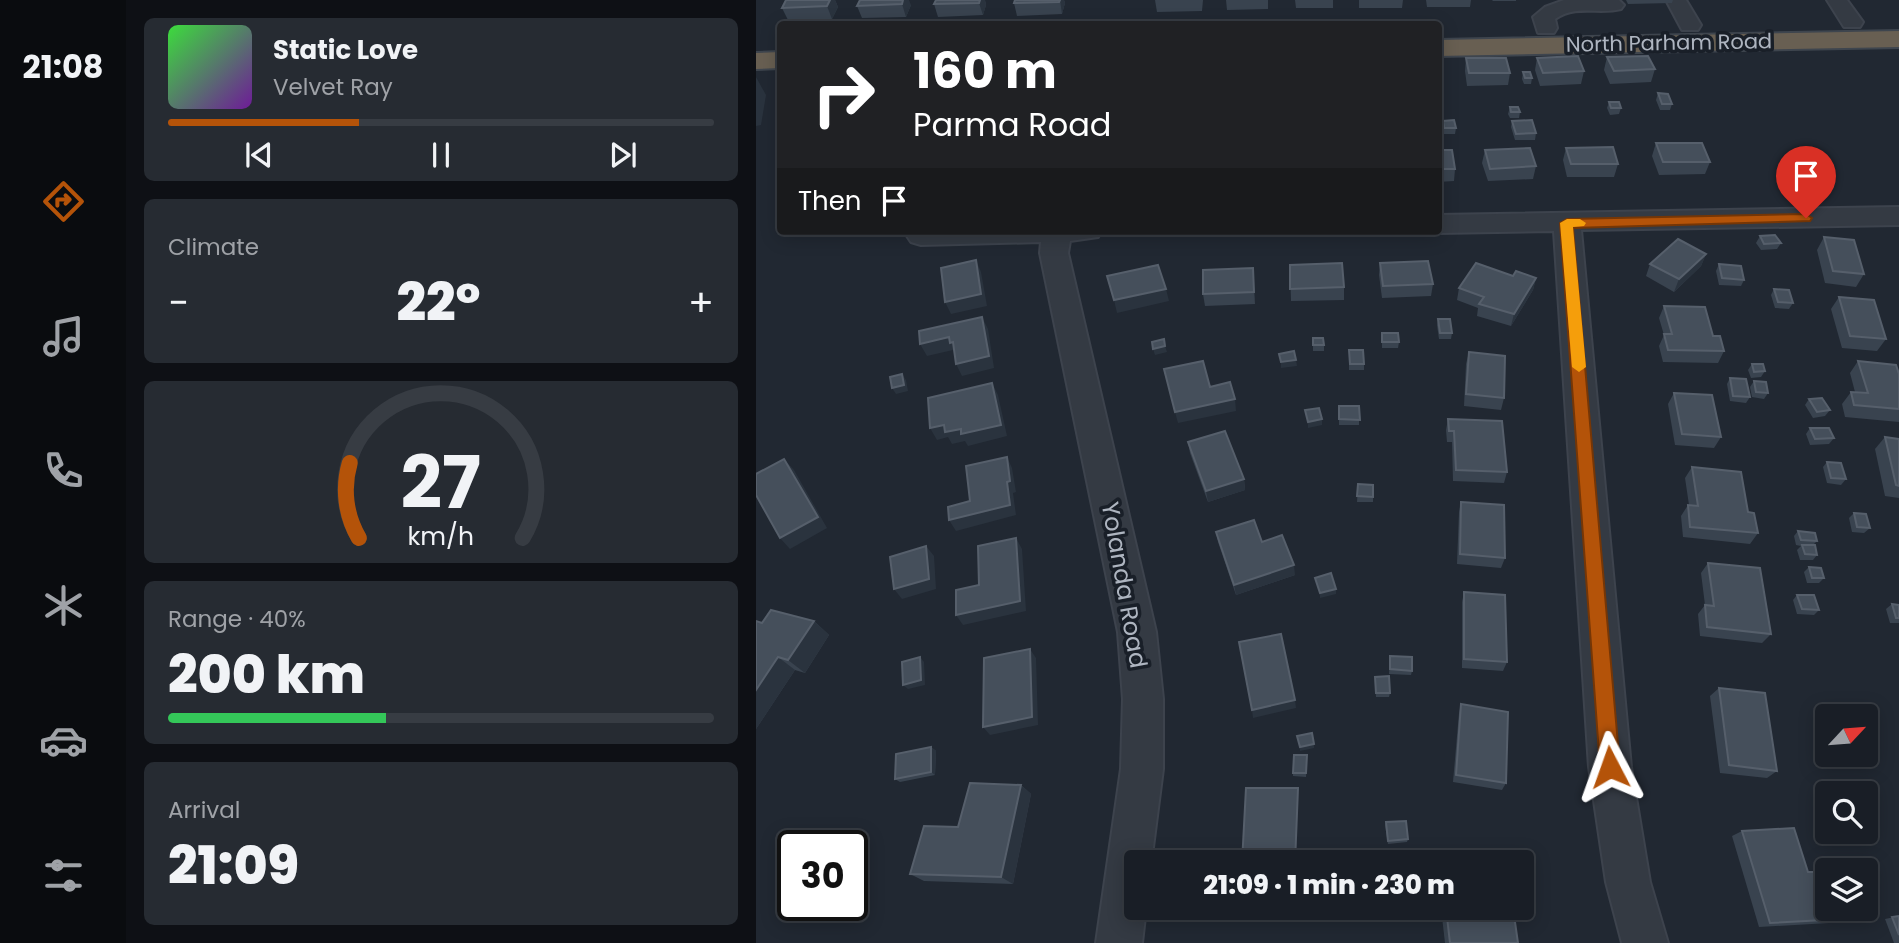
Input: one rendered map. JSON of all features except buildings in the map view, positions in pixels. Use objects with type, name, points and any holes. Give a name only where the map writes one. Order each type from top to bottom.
[{"type":"highway","name":"North Parham Road","points":[[1442,48],[1858,31],[1899,21]]},
{"type":"highway","name":"North Parham Road","points":[[1442,30],[1690,25],[1858,31],[1899,38]]},
{"type":"highway","points":[[756,42],[777,42]]},
{"type":"highway","points":[[756,61],[777,60]]},
{"type":"street","points":[[1676,0],[1690,25]]},
{"type":"street","points":[[1837,0],[1858,31]]},
{"type":"street","points":[[1546,28],[1544,17],[1566,4],[1582,2],[1614,2],[1630,26]]},
{"type":"street","points":[[1442,225],[1899,216]]},
{"type":"street","points":[[1567,223],[1610,767],[1628,882],[1645,943]]},
{"type":"street","points":[[921,236],[936,235]]},
{"type":"street","name":"Yolanda Road","points":[[1068,235],[1055,242],[1054,253],[1137,632],[1143,699],[1142,769],[1119,943]]},
{"type":"slow traffic","points":[[1579,367],[1567,223],[1580,223]]},
{"type":"route","points":[[1610,767],[1567,223],[1806,218]]}]
